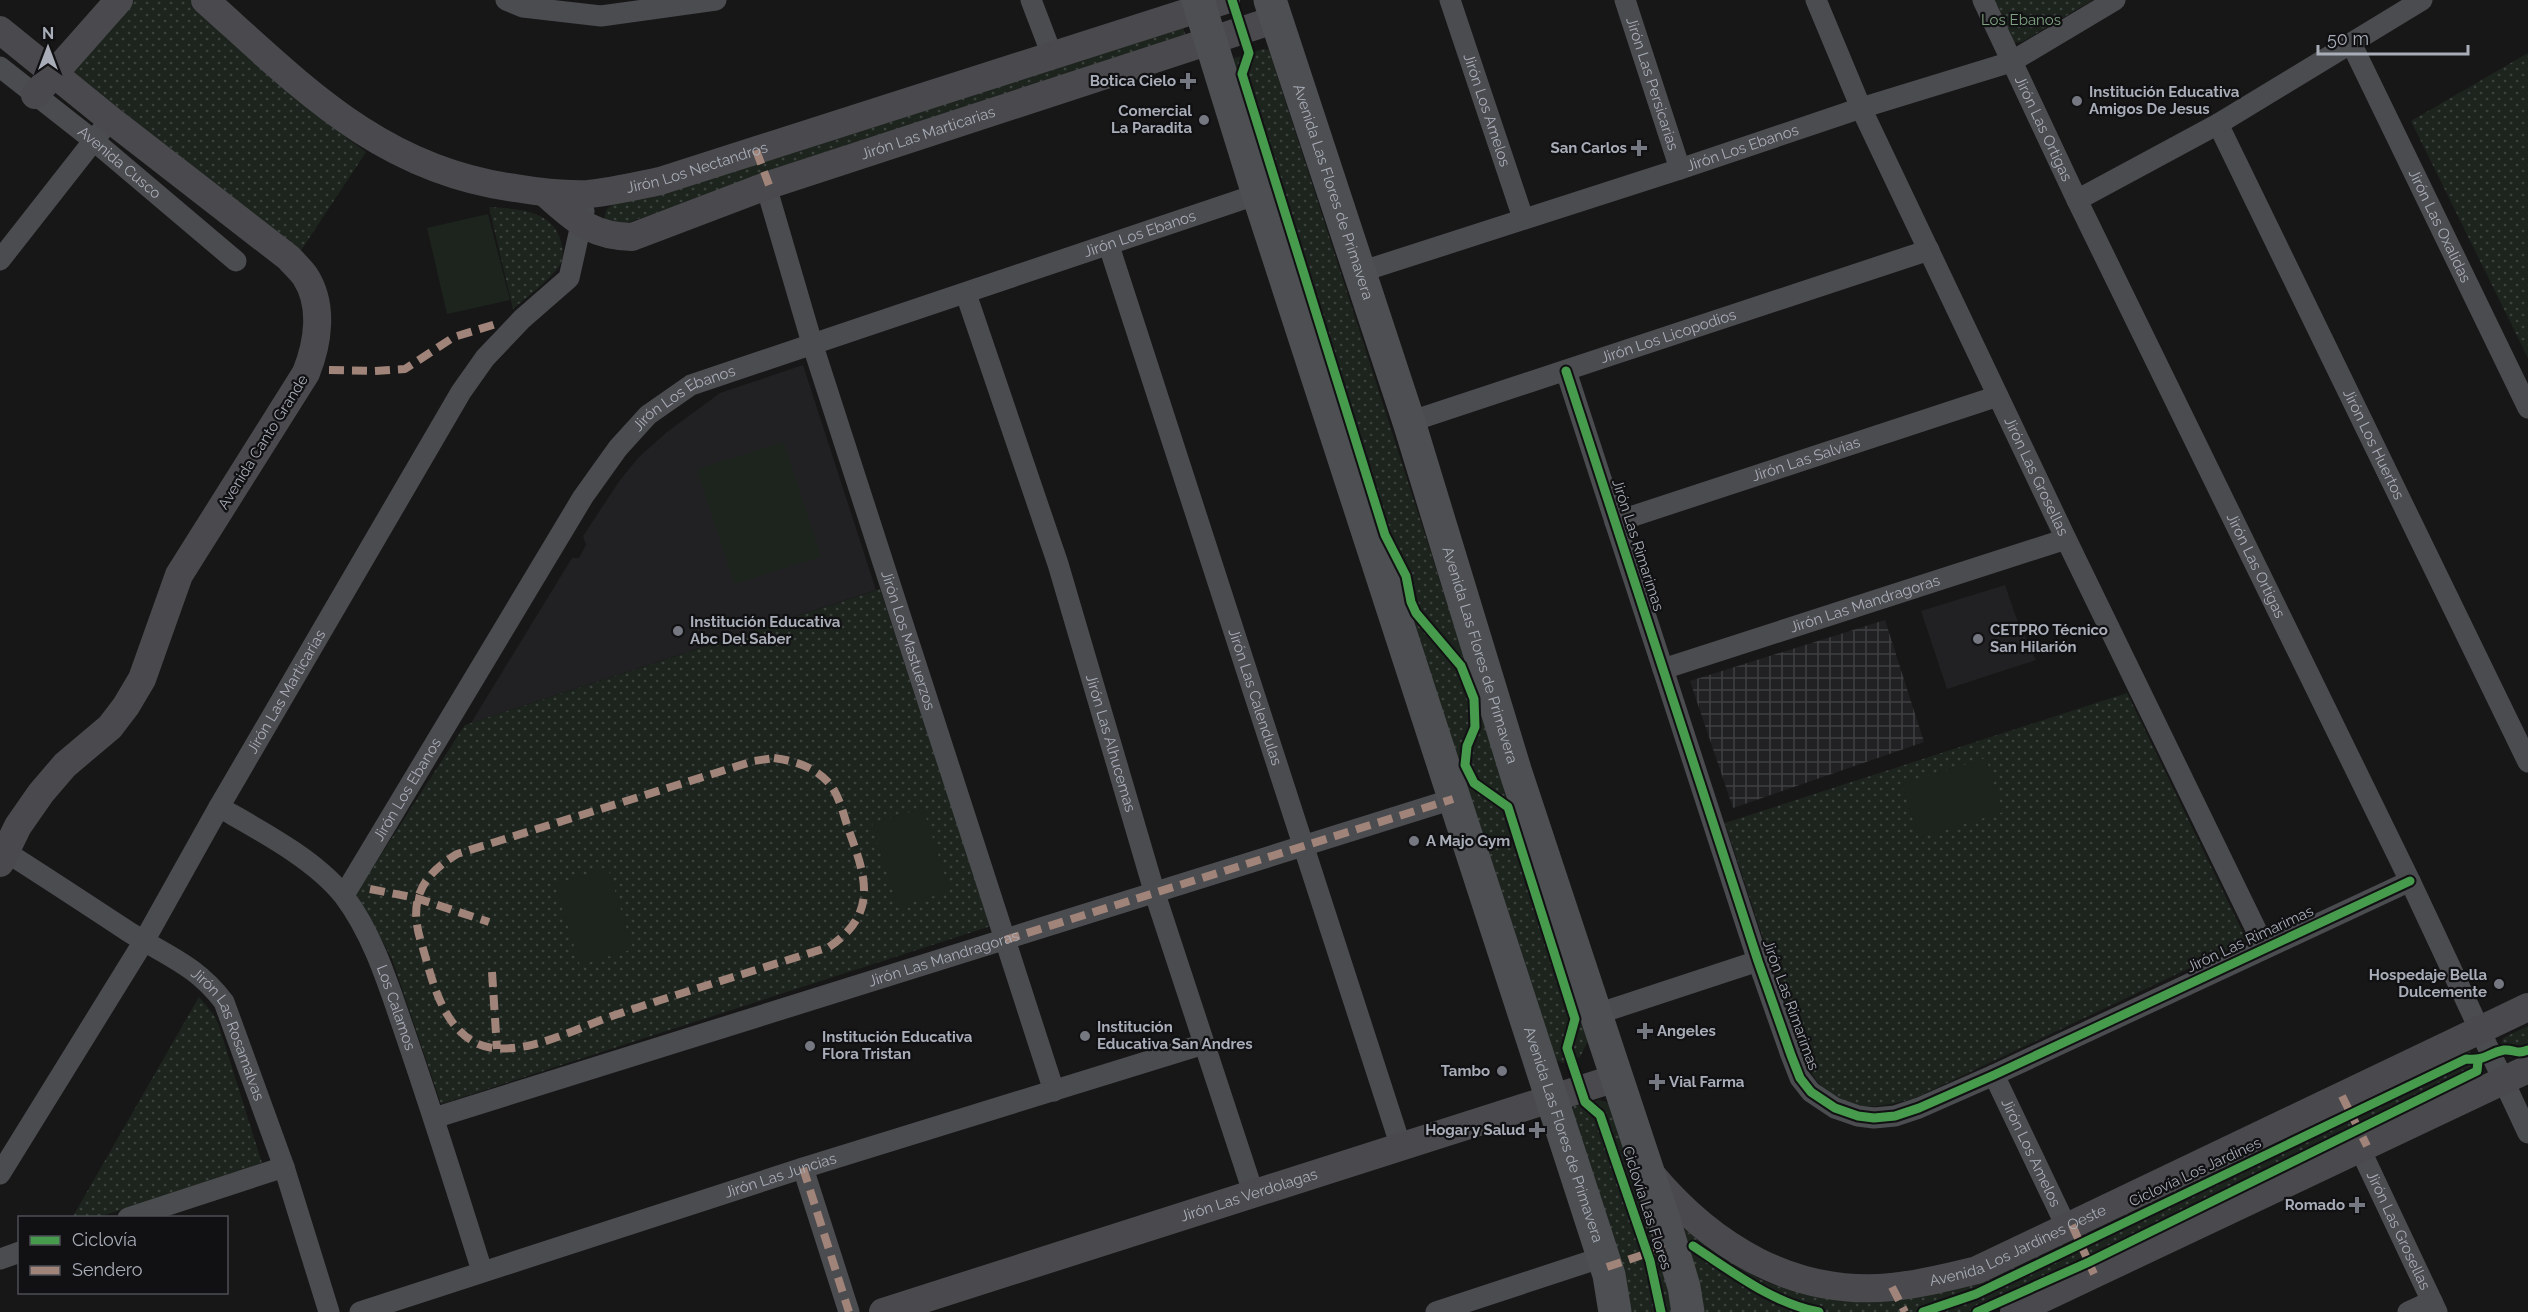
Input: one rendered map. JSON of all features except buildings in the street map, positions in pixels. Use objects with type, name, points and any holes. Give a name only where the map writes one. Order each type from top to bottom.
[{"type":"main road","name":"Avenida Las Flores de Primavera","points":[[1208,3],[1211,42],[1258,194],[1609,1275],[1615,1312]]},
{"type":"main road","name":"Avenida Las Flores de Primavera","points":[[1273,10],[1408,422],[1594,1015],[1672,1245],[1684,1287],[1688,1312]]},
{"type":"street","points":[[35,94],[119,0]]},
{"type":"street","name":"Jirón Los Nectandros","points":[[205,0],[316,100],[375,140],[413,160],[449,175],[491,185],[545,193],[589,194],[660,181],[1208,3]]},
{"type":"street","points":[[507,0],[523,7],[601,16],[716,0]]},
{"type":"street","points":[[1031,0],[1052,55]]},
{"type":"street","name":"Jirón Los Amelos","points":[[1450,0],[1523,218]]},
{"type":"street","name":"Jirón Las Persicarias","points":[[1625,0],[1680,169]]},
{"type":"street","name":"Jirón Las Grosellas","points":[[1816,0],[1861,108],[2066,539],[2265,948]]},
{"type":"street","name":"Jirón Las Ortigas","points":[[1983,0],[2077,200],[2410,881],[2480,1030],[2516,1075],[2528,1133]]},
{"type":"street","name":"Jirón Los Ebanos","points":[[1360,272],[1861,108],[2011,62],[2115,0]]},
{"type":"street","points":[[2077,200],[2218,124],[2352,45],[2422,0]]},
{"type":"street","name":"Jirón Las Marticarias","points":[[545,193],[580,224],[611,236],[632,237],[766,186],[1211,42],[1273,10]]},
{"type":"street","name":"Avenida Canto Grande","points":[[0,30],[54,72],[102,130],[295,265],[306,277],[318,320],[316,349],[306,373],[179,575],[142,679],[110,727],[65,765],[40,794],[18,826],[3,857]]},
{"type":"street","name":"Jirón Las Oxalidas","points":[[2352,45],[2528,408]]},
{"type":"street","name":"Avenida Cusco","points":[[0,67],[35,94],[102,130],[236,261]]},
{"type":"street","name":"Jirón Los Huertos","points":[[2218,124],[2528,762]]},
{"type":"street","points":[[0,260],[102,130]]},
{"type":"street","name":"Jirón Los Mastuerzos","points":[[766,186],[812,343],[1054,1091]]},
{"type":"street","name":"Jirón Las Marticarias","points":[[0,1174],[144,941],[219,807],[462,392],[492,350],[522,319],[569,278],[580,224],[589,194]]},
{"type":"street","name":"Jirón Los Ebanos","points":[[344,895],[583,497],[618,448],[648,415],[691,386],[812,343],[966,294],[1258,194]]},
{"type":"street","name":"Jirón Las Calendulas","points":[[1109,246],[1401,1147]]},
{"type":"street","name":"Jirón Los Licopodios","points":[[1408,422],[1929,250]]},
{"type":"street","name":"Jirón Las Alhucemas","points":[[966,294],[1058,564],[1155,894],[1254,1195]]},
{"type":"street","name":"Jirón Las Rimarimas","points":[[1566,371],[1758,961],[1800,1078],[1811,1092],[1840,1111],[1874,1118],[1895,1116],[1919,1108],[1994,1076],[2410,881]]},
{"type":"street","name":"Jirón Las Salvias","points":[[1615,522],[1998,396]]},
{"type":"street","name":"Jirón Las Mandragoras","points":[[1663,669],[2066,539]]},
{"type":"street","name":"Jirón Las Mandragoras","points":[[434,1118],[1453,800]]},
{"type":"street","name":"Los Calamos","points":[[219,807],[280,842],[308,863],[344,895],[363,926],[383,970],[434,1118],[482,1271]]},
{"type":"street","name":"Jirón Las Rosamalvas","points":[[3,857],[191,967],[209,982],[224,1002],[284,1167],[329,1312]]},
{"type":"street","name":"Jirón Las Rimarimas","points":[[1594,1015],[1758,961]]},
{"type":"street","name":"Avenida Los Jardines Oeste","points":[[1647,1169],[1676,1204],[1701,1226],[1731,1247],[1785,1275],[1821,1284],[1857,1288],[1892,1287],[1931,1281],[1977,1270],[2528,1007]]},
{"type":"street","name":"Jirón Las Juncias","points":[[360,1312],[803,1168],[1204,1044]]},
{"type":"street","points":[[2014,1312],[2516,1075]]},
{"type":"street","name":"Jirón Los Amelos","points":[[1994,1076],[2067,1228]]},
{"type":"street","name":"Jirón Las Verdolagas","points":[[883,1312],[1616,1078]]},
{"type":"street","name":"Jirón Las Grosellas","points":[[2360,1149],[2434,1306]]},
{"type":"street","points":[[134,1216],[284,1167]]},
{"type":"street","points":[[803,1168],[849,1312]]},
{"type":"street","points":[[0,1259],[18,1253]]},
{"type":"street","points":[[1436,1312],[1473,1306],[1603,1257]]},
{"type":"street","points":[[2408,1312],[2434,1306]]},
{"type":"shaded area","points":[[803,365],[876,590],[471,723],[572,558],[579,558],[586,545],[583,536],[620,480],[639,457],[667,432],[720,393]]},
{"type":"shaded area","name":"CETPRO Técnico San Hilarión","points":[[2005,585],[2016,617],[2036,660],[1947,689],[1921,611]]},
{"type":"shaded area","points":[[1885,620],[1924,742],[1733,808],[1690,681]]},
{"type":"green space","points":[[132,0],[191,0],[348,139],[366,152],[300,252],[71,70]]},
{"type":"green space","name":"Los Ebanos","points":[[1991,0],[2093,0],[2022,42],[2010,43]]},
{"type":"green space","points":[[1183,27],[1185,34],[1181,40],[617,226],[604,221],[606,210],[613,204]]},
{"type":"green space","points":[[1263,49],[1269,50],[1588,1041],[1580,1057],[1563,1063],[1547,1056],[1232,59]]},
{"type":"green space","points":[[2528,53],[2528,358],[2411,121]]},
{"type":"green space","points":[[489,207],[522,210],[542,217],[557,231],[562,245],[563,256],[560,265],[544,283],[513,309]]},
{"type":"green space","points":[[488,214],[510,300],[447,314],[427,228]]},
{"type":"green space","points":[[784,442],[821,557],[734,584],[697,469]]},
{"type":"green space","points":[[880,589],[991,926],[441,1104],[392,959],[356,893],[465,725]]},
{"type":"green space","points":[[2127,693],[2247,941],[1915,1098],[1876,1106],[1859,1106],[1832,1096],[1820,1085],[1800,1050],[1725,823]]},
{"type":"green space","points":[[1986,758],[2003,812],[1919,838],[1902,784]]},
{"type":"green space","points":[[923,808],[950,891],[898,907],[872,824]]},
{"type":"green space","points":[[608,868],[633,949],[580,965],[555,884]]},
{"type":"green space","points":[[199,997],[214,1015],[219,1026],[262,1163],[102,1216],[73,1216]]},
{"type":"green space","points":[[2528,1026],[2528,1054],[2511,1058],[2503,1054],[2501,1043],[2503,1038]]},
{"type":"green space","points":[[2469,1052],[2483,1058],[2484,1070],[2478,1075],[1968,1312],[1703,1312],[1684,1229],[1746,1272],[1769,1283],[1798,1292],[1853,1301],[1908,1299],[1936,1293],[1991,1276]]},
{"type":"green space","points":[[1599,1100],[1608,1103],[1665,1270],[1675,1312],[1626,1312],[1569,1113],[1574,1106]]},
{"type":"marked path","points":[[756,150],[769,185]]},
{"type":"marked path","points":[[329,370],[405,369],[454,337],[496,324]]},
{"type":"marked path","points":[[774,758],[810,768],[828,782],[838,798],[860,862],[864,893],[862,907],[856,921],[845,934],[829,947],[647,1004],[527,1046],[486,1047],[474,1042],[453,1024],[434,986],[416,916],[420,892],[434,872],[444,863],[457,854],[754,761],[774,758]]},
{"type":"marked path","points":[[1005,940],[1453,799]]},
{"type":"marked path","points":[[370,889],[416,898],[489,922]]},
{"type":"marked path","points":[[492,972],[497,1049]]},
{"type":"marked path","points":[[2342,1096],[2367,1146]]},
{"type":"marked path","points":[[803,1168],[849,1312]]},
{"type":"marked path","points":[[2072,1225],[2094,1274]]},
{"type":"marked path","points":[[1607,1267],[1672,1245]]},
{"type":"marked path","points":[[1892,1287],[1905,1312]]},
{"type":"cycle path","name":"Ciclovía Las Flores","points":[[1232,0],[1249,53],[1242,74],[1385,535],[1406,576],[1411,602],[1416,613],[1461,666],[1474,699],[1475,727],[1467,746],[1465,765],[1474,783],[1508,807],[1575,1019],[1567,1048],[1585,1102],[1600,1115],[1650,1261],[1661,1312]]},
{"type":"cycle path","points":[[1566,371],[1758,961],[1791,1055],[1800,1078],[1811,1092],[1835,1108],[1858,1116],[1874,1118],[1895,1116],[1919,1108],[2410,881]]},
{"type":"cycle path","name":"Ciclovía Los Jardines","points":[[1923,1312],[1976,1294],[2466,1059],[2483,1058],[2504,1050],[2521,1052],[2528,1050]]},
{"type":"cycle path","points":[[1977,1312],[2089,1262],[2477,1071],[2478,1061]]},
{"type":"cycle path","points":[[1693,1246],[1769,1294],[1785,1302],[1819,1312]]},
{"type":"place","name":"Botica Cielo","points":[[1188,81]]},
{"type":"place","name":"Institución Educativa Amigos De Jesus","points":[[2077,101]]},
{"type":"place","name":"Comercial La Paradita","points":[[1204,120]]},
{"type":"place","name":"San Carlos","points":[[1639,148]]},
{"type":"place","name":"Institución Educativa Abc Del Saber","points":[[678,631]]},
{"type":"place","name":"CETPRO Técnico San Hilarión","points":[[1978,639]]},
{"type":"place","name":"A Majo Gym","points":[[1414,841]]},
{"type":"place","name":"Hospedaje Bella Dulcemente","points":[[2499,984]]},
{"type":"place","name":"Angeles","points":[[1645,1031]]},
{"type":"place","name":"Institución Educativa San Andres","points":[[1085,1036]]},
{"type":"place","name":"Institución Educativa Flora Tristan","points":[[810,1046]]},
{"type":"place","name":"Tambo","points":[[1502,1071]]},
{"type":"place","name":"Vial Farma","points":[[1657,1082]]},
{"type":"place","name":"Hogar y Salud","points":[[1537,1130]]},
{"type":"place","name":"Romado","points":[[2357,1205]]}]
